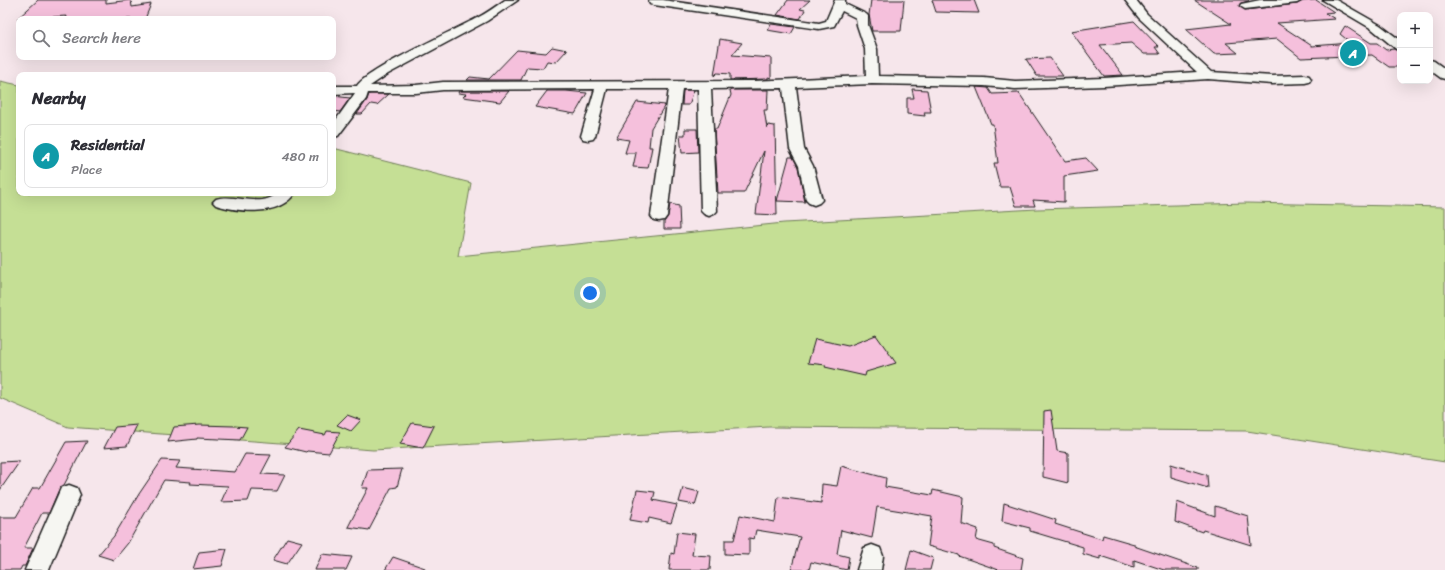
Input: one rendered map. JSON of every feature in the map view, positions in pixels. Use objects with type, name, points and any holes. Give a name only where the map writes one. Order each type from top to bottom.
[{"type":"street","points":[[336,129],[361,96],[364,84],[384,71],[483,19],[513,0]]},
{"type":"street","points":[[1130,0],[1149,21],[1208,75]]},
{"type":"street","points":[[1246,6],[1296,0]]},
{"type":"street","points":[[1328,0],[1376,27],[1397,44]]},
{"type":"street","points":[[654,2],[819,26],[830,24],[840,3],[847,10],[862,16],[861,19],[864,31],[869,40],[872,80]]},
{"type":"street","points":[[1433,66],[1445,76]]},
{"type":"street","points":[[336,90],[362,88],[411,90],[443,86],[754,85],[872,80],[984,82],[1015,85],[1104,82],[1208,75],[1272,80],[1305,79]]},
{"type":"street","points":[[1433,76],[1445,76]]},
{"type":"street","points":[[789,83],[797,149],[806,166],[814,200]]},
{"type":"street","points":[[704,85],[709,211]]},
{"type":"street","points":[[588,136],[602,86]]},
{"type":"street","points":[[659,216],[676,86]]},
{"type":"street","points":[[221,202],[264,205],[282,200],[285,196]]},
{"type":"street","points":[[37,570],[69,495]]},
{"type":"green space","points":[[0,81],[16,84],[16,196],[336,196],[336,149],[471,183],[458,256],[784,223],[1037,209],[1246,203],[1445,207],[1445,462],[1247,431],[769,427],[373,450],[68,427],[0,398]]},
{"type":"building","points":[[38,0],[106,0],[106,3],[131,0],[132,7],[151,4],[146,16],[20,16]]},
{"type":"building","points":[[788,0],[810,0],[800,9],[805,10],[800,19],[777,15]]},
{"type":"building","points":[[871,0],[904,0],[901,31],[872,31],[869,15]]},
{"type":"building","points":[[932,0],[974,0],[979,13],[936,12]]},
{"type":"building","points":[[1194,0],[1248,0],[1249,1],[1239,5],[1245,10],[1297,4],[1303,1],[1316,0],[1334,12],[1325,13],[1335,19],[1277,23],[1312,46],[1351,43],[1340,34],[1345,26],[1371,43],[1377,43],[1386,50],[1397,50],[1397,67],[1389,67],[1372,55],[1301,58],[1277,39],[1226,43],[1238,53],[1214,54],[1186,29],[1231,24]]},
{"type":"building","points":[[1134,21],[1159,47],[1155,47],[1160,54],[1144,54],[1131,43],[1100,45],[1123,75],[1104,76],[1071,31]]},
{"type":"building","points":[[771,24],[795,27],[791,34],[767,30]]},
{"type":"building","points":[[720,39],[742,43],[732,55],[771,58],[771,78],[730,80],[730,74],[717,73],[714,76]]},
{"type":"building","points":[[552,47],[567,50],[556,62],[547,61],[543,68],[527,67],[521,80],[467,80],[470,77],[489,79],[517,50],[546,53]]},
{"type":"building","points":[[1050,58],[1063,76],[1037,76],[1026,59]]},
{"type":"building","points":[[976,87],[988,88],[992,94],[1019,93],[1065,161],[1086,158],[1098,171],[1064,176],[1064,202],[1033,200],[1035,206],[1016,206],[1010,187],[1000,187],[994,163],[998,163],[993,124],[991,124]]},
{"type":"building","points":[[912,89],[927,90],[931,112],[924,112],[925,116],[907,114],[907,98],[914,98]]},
{"type":"building","points":[[683,90],[694,90],[689,105],[682,105]]},
{"type":"building","points":[[730,90],[768,90],[767,110],[764,110],[767,128],[768,125],[775,126],[777,215],[756,214],[764,151],[744,193],[718,193],[714,129],[717,129],[731,95]]},
{"type":"building","points":[[459,91],[509,91],[500,102],[463,97],[466,94],[458,93]]},
{"type":"building","points":[[547,91],[587,93],[575,114],[535,107]]},
{"type":"building","points":[[369,94],[389,94],[377,105],[371,104],[362,114],[357,114],[367,100]]},
{"type":"building","points":[[336,96],[350,98],[340,112],[336,111]]},
{"type":"building","points":[[637,102],[665,105],[651,128],[649,147],[652,147],[648,168],[633,167],[636,153],[625,153],[629,140],[616,138]]},
{"type":"building","points":[[685,129],[697,129],[698,152],[682,153],[680,135],[685,135]]},
{"type":"building","points":[[789,157],[793,157],[798,167],[805,202],[777,201]]},
{"type":"building","points":[[670,204],[679,206],[680,229],[664,229],[664,222],[668,216]]},
{"type":"building","points":[[876,335],[896,363],[866,372],[865,376],[825,367],[826,365],[808,363],[815,339],[848,346]]},
{"type":"building","points":[[1051,410],[1057,451],[1068,453],[1068,483],[1043,477],[1044,411]]},
{"type":"building","points":[[347,415],[361,420],[351,431],[337,425]]},
{"type":"building","points":[[412,423],[434,426],[423,448],[400,444]]},
{"type":"building","points":[[137,425],[127,446],[104,448],[115,427]]},
{"type":"building","points":[[199,425],[247,427],[240,440],[197,438],[168,442],[174,427]]},
{"type":"building","points":[[299,430],[325,435],[327,431],[340,432],[329,453],[306,452],[285,447]]},
{"type":"building","points":[[87,441],[64,485],[60,487],[49,513],[42,513],[24,548],[33,548],[25,566],[22,566],[20,570],[0,570],[0,517],[16,517],[33,488],[40,488],[66,442]]},
{"type":"building","points":[[245,454],[271,455],[261,474],[285,475],[277,491],[252,490],[248,501],[221,502],[228,486],[190,484],[191,482],[164,480],[128,543],[114,560],[98,555],[114,536],[139,494],[162,460],[180,461],[176,468],[235,472]]},
{"type":"building","points":[[20,461],[0,490],[0,462]]},
{"type":"building","points":[[1171,464],[1207,475],[1208,488],[1171,477]]},
{"type":"building","points":[[841,466],[886,478],[885,487],[932,495],[933,490],[963,497],[961,523],[978,529],[976,540],[994,545],[994,548],[1023,558],[1021,570],[999,570],[959,555],[928,546],[932,516],[877,507],[872,538],[841,530],[837,554],[849,557],[847,570],[811,562],[809,570],[791,570],[800,537],[756,530],[754,539],[749,538],[749,555],[725,554],[725,540],[734,540],[740,515],[775,522],[778,497],[821,503],[822,484],[837,486]]},
{"type":"building","points":[[402,469],[397,487],[391,488],[369,530],[348,527],[368,488],[362,488],[368,470]]},
{"type":"building","points":[[683,488],[699,492],[695,505],[679,502]]},
{"type":"building","points":[[637,490],[655,492],[653,500],[677,505],[671,523],[649,518],[648,523],[630,520]]},
{"type":"building","points":[[1177,502],[1215,516],[1215,506],[1248,516],[1251,545],[1203,530],[1202,532],[1175,522]]},
{"type":"building","points":[[1004,503],[1056,520],[1055,524],[1102,539],[1103,535],[1134,544],[1134,546],[1198,568],[1198,570],[1164,570],[1134,560],[1134,567],[1100,556],[1100,559],[1083,554],[1083,547],[1030,531],[1030,528],[1002,521]]},
{"type":"building","points":[[677,532],[695,534],[692,555],[711,556],[710,570],[669,570],[671,553],[674,554]]},
{"type":"building","points":[[287,538],[302,542],[287,564],[273,560]]},
{"type":"building","points":[[227,549],[222,566],[193,569],[199,552]]},
{"type":"building","points":[[911,550],[933,558],[930,570],[906,570]]},
{"type":"building","points":[[322,554],[352,557],[346,570],[315,570]]},
{"type":"building","points":[[393,557],[425,568],[425,570],[385,570]]},
{"type":"place","name":"Residential","points":[[1353,53]]}]
